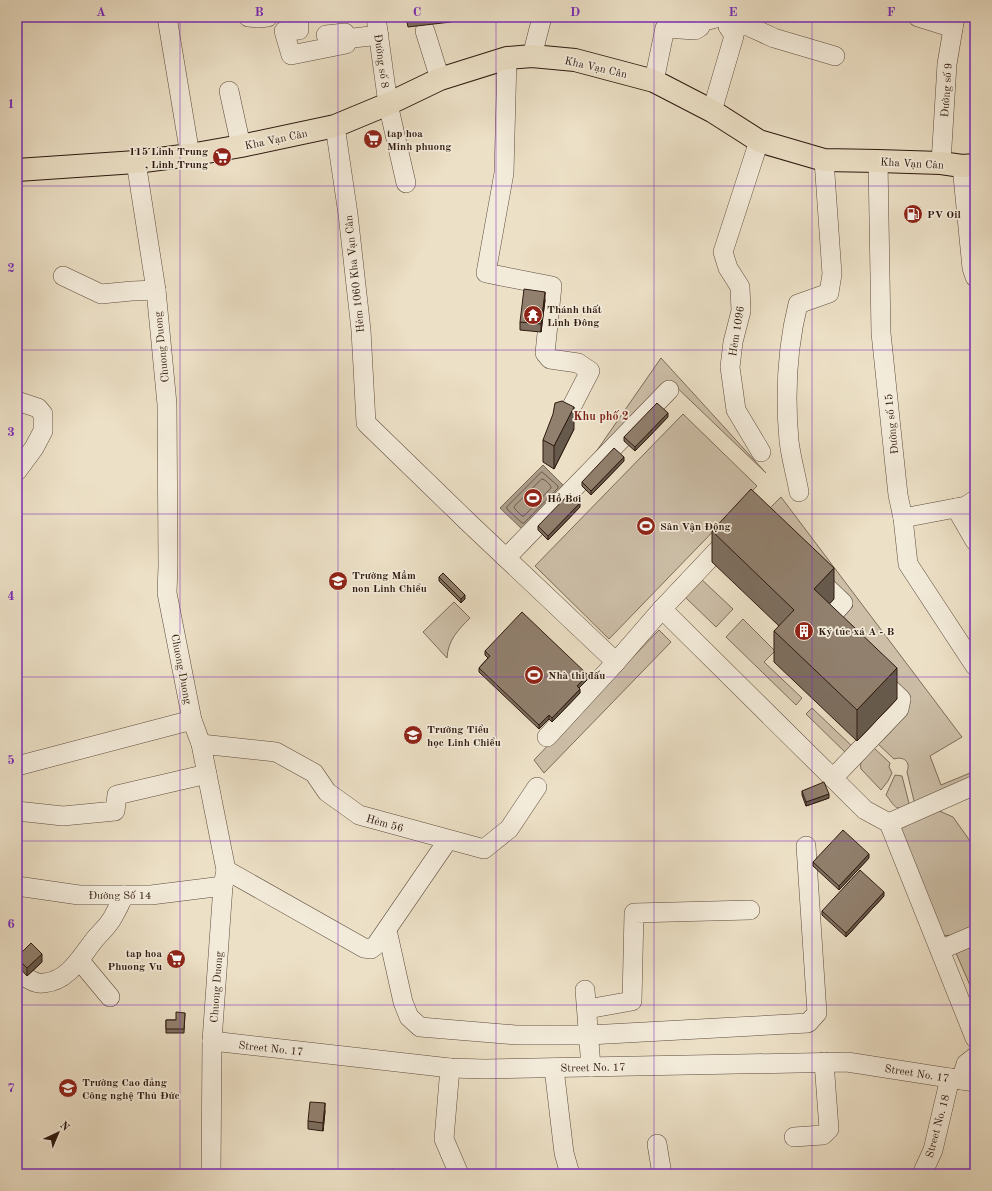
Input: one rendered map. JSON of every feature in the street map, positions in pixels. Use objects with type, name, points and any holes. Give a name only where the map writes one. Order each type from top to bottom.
[{"type":"main road","name":"Kha Vạn Cân","points":[[136,162],[242,146],[336,126],[388,104],[440,79],[507,58],[532,56],[575,60],[654,81],[712,111],[759,141],[824,160],[959,165]]},
{"type":"main road","points":[[17,170],[136,162]]},
{"type":"street","points":[[168,17],[190,155]]},
{"type":"street","points":[[248,17],[268,17]]},
{"type":"street","points":[[298,17],[299,30],[284,31],[290,55],[346,47],[377,26]]},
{"type":"street","points":[[532,56],[542,17]]},
{"type":"street","points":[[918,17],[954,23]]},
{"type":"street","points":[[654,81],[665,28],[695,30],[700,27],[703,21],[722,21],[748,26],[774,38],[835,56]]},
{"type":"street","points":[[712,111],[734,36],[722,21]]},
{"type":"street","name":"Đường số 9","points":[[954,23],[947,64],[972,268],[975,277]]},
{"type":"street","name":"Đường số 8","points":[[377,26],[388,104],[406,183]]},
{"type":"street","points":[[425,31],[440,79]]},
{"type":"street","points":[[326,35],[345,33],[346,47]]},
{"type":"street","points":[[507,58],[504,173],[486,273],[552,286],[545,354],[550,359],[578,363],[590,371],[572,406]]},
{"type":"street","points":[[229,91],[242,146]]},
{"type":"street","name":"Hẻm 1060 Kha Vạn Cân","points":[[336,126],[348,214],[361,330],[366,423],[506,558]]},
{"type":"street","name":"Hẻm 1096","points":[[759,141],[723,252],[728,268],[740,287],[741,311],[733,342],[730,367],[736,410],[762,452]]},
{"type":"street","points":[[799,492],[789,442],[789,359],[792,326],[798,304],[829,293],[832,274],[824,160]]},
{"type":"street","name":"Đường số 15","points":[[878,161],[881,333],[898,495],[903,518],[908,564],[975,666]]},
{"type":"street","name":"Chuong Duong","points":[[136,162],[156,290],[167,404],[167,593],[192,720],[201,744],[225,878],[212,1041],[211,1174]]},
{"type":"street","points":[[63,276],[101,294],[132,290],[156,290]]},
{"type":"street","points":[[616,662],[506,558],[669,390]]},
{"type":"street","points":[[17,401],[38,408],[44,414],[43,431],[34,448],[17,471]]},
{"type":"street","points":[[903,518],[966,506],[975,500]]},
{"type":"street","points":[[956,508],[975,542]]},
{"type":"street","points":[[547,737],[741,524]]},
{"type":"street","points":[[803,564],[843,603],[824,624],[841,640]]},
{"type":"street","points":[[662,609],[866,810],[889,823],[975,1038]]},
{"type":"street","points":[[834,777],[899,709],[901,699],[868,666]]},
{"type":"street","points":[[17,766],[192,720]]},
{"type":"street","name":"Hẻm 56","points":[[201,744],[276,752],[314,773],[327,792],[359,816],[484,849],[509,829],[537,787]]},
{"type":"street","points":[[17,811],[63,816],[116,811],[116,795],[206,774]]},
{"type":"street","points":[[889,823],[975,785]]},
{"type":"street","points":[[225,878],[364,948],[371,949],[376,945],[387,930],[448,840]]},
{"type":"street","points":[[387,930],[403,1002],[409,1017],[420,1027],[516,1035],[589,1035],[808,1023],[817,1013],[806,846]]},
{"type":"street","name":"Đường Số 14","points":[[17,886],[79,895],[151,895],[225,878]]},
{"type":"street","points":[[17,970],[28,979],[43,984],[54,981],[67,974],[113,918],[124,895]]},
{"type":"street","points":[[587,1009],[632,1000],[634,913],[750,910]]},
{"type":"street","points":[[940,950],[975,935]]},
{"type":"street","points":[[80,960],[110,997]]},
{"type":"street","points":[[585,990],[591,1067]]},
{"type":"street","name":"Street No. 17","points":[[212,1041],[450,1068],[554,1068],[847,1062],[962,1080]]},
{"type":"street","name":"Street No. 18","points":[[922,1174],[962,1080],[966,1064],[975,1056]]},
{"type":"street","points":[[794,1137],[823,1135],[829,1129],[824,1062]]},
{"type":"street","points":[[450,1068],[444,1140],[459,1174]]},
{"type":"street","points":[[554,1068],[564,1153],[570,1174]]},
{"type":"street","points":[[657,1144],[662,1174]]},
{"type":"shaded area","points":[[661,358],[766,473],[670,381],[575,482]]},
{"type":"shaded area","name":"Sân Vận Động","points":[[683,414],[757,486],[609,639],[535,566]]},
{"type":"shaded area","points":[[781,497],[962,737],[930,756],[941,785],[975,771],[975,780],[915,805],[907,772],[908,765],[906,761],[901,758],[894,759],[878,744],[896,725],[910,702],[905,691],[839,621],[853,606],[761,517]]},
{"type":"shaded area","points":[[700,578],[733,609],[716,627],[683,595]]},
{"type":"shaded area","points":[[454,602],[470,618],[458,631],[449,646],[447,658],[423,632]]},
{"type":"shaded area","points":[[743,619],[775,651],[764,662],[802,698],[796,705],[726,637]]},
{"type":"shaded area","points":[[659,630],[671,642],[544,773],[534,760]]},
{"type":"shaded area","points":[[812,708],[855,749],[849,756],[806,714]]},
{"type":"shaded area","points":[[874,748],[890,763],[889,767],[892,773],[881,790],[861,769],[860,766],[864,757]]},
{"type":"shaded area","points":[[895,775],[902,776],[910,807],[895,807],[886,795]]},
{"type":"shaded area","points":[[935,809],[953,817],[975,848],[975,918],[969,929],[953,935],[943,935],[898,835],[900,823]]},
{"type":"shaded area","points":[[975,945],[975,997],[956,953]]},
{"type":"water","name":"Hồ Bơi","points":[[543,465],[565,487],[523,530],[500,508]]},
{"type":"building","name":"Thánh thất Linh Đông","points":[[524,289],[545,292],[541,324],[520,322]]},
{"type":"building","points":[[562,401],[574,407],[554,446],[543,440],[553,414],[555,403]]},
{"type":"building","points":[[657,403],[668,413],[635,447],[624,437]]},
{"type":"building","points":[[614,448],[624,457],[591,491],[582,482]]},
{"type":"building","points":[[751,489],[834,568],[814,589],[897,668],[857,710],[774,631],[794,610],[712,531]]},
{"type":"building","points":[[570,493],[580,503],[548,536],[538,526]]},
{"type":"building","points":[[443,573],[465,595],[461,599],[439,577]]},
{"type":"building","name":"Nhà thi đấu","points":[[522,612],[588,675],[577,686],[580,689],[552,718],[549,715],[539,725],[479,668],[490,656],[485,651]]},
{"type":"building","points":[[824,782],[829,794],[806,802],[802,791]]},
{"type":"building","points":[[843,830],[869,854],[839,886],[813,862]]},
{"type":"building","points":[[860,870],[884,892],[846,933],[822,911]]},
{"type":"building","points":[[31,943],[42,954],[27,968],[17,957]]},
{"type":"building","points":[[176,1012],[185,1013],[184,1029],[166,1029],[166,1020],[176,1020]]},
{"type":"building","points":[[310,1102],[325,1103],[323,1123],[308,1121]]},
{"type":"building","points":[[393,1169],[393,1174],[382,1174],[382,1171]]},
{"type":"place","name":"tap hoa Minh phuong","points":[[373,139]]},
{"type":"place","name":"115 Linh Trung , Linh Trung","points":[[222,157]]},
{"type":"place","name":"PV Oil","points":[[913,214]]},
{"type":"place","name":"Thánh thất Linh Đông","points":[[533,315]]},
{"type":"place","name":"Hồ Bơi","points":[[533,498]]},
{"type":"place","name":"Sân Vận Động","points":[[646,526]]},
{"type":"place","name":"Trường Mầm non Linh Chiểu","points":[[338,581]]},
{"type":"place","name":"Ký túc xá A - B","points":[[804,631]]},
{"type":"place","name":"Nhà thi đấu","points":[[534,675]]},
{"type":"place","name":"Trường Tiểu học Linh Chiểu","points":[[413,735]]},
{"type":"place","name":"tap hoa Phuong Vu","points":[[176,959]]},
{"type":"place","name":"Trường Cao đẳng Công nghệ Thủ Đức","points":[[68,1088]]},
{"type":"district","name":"Khu phố 2","points":[[601,416]]}]
